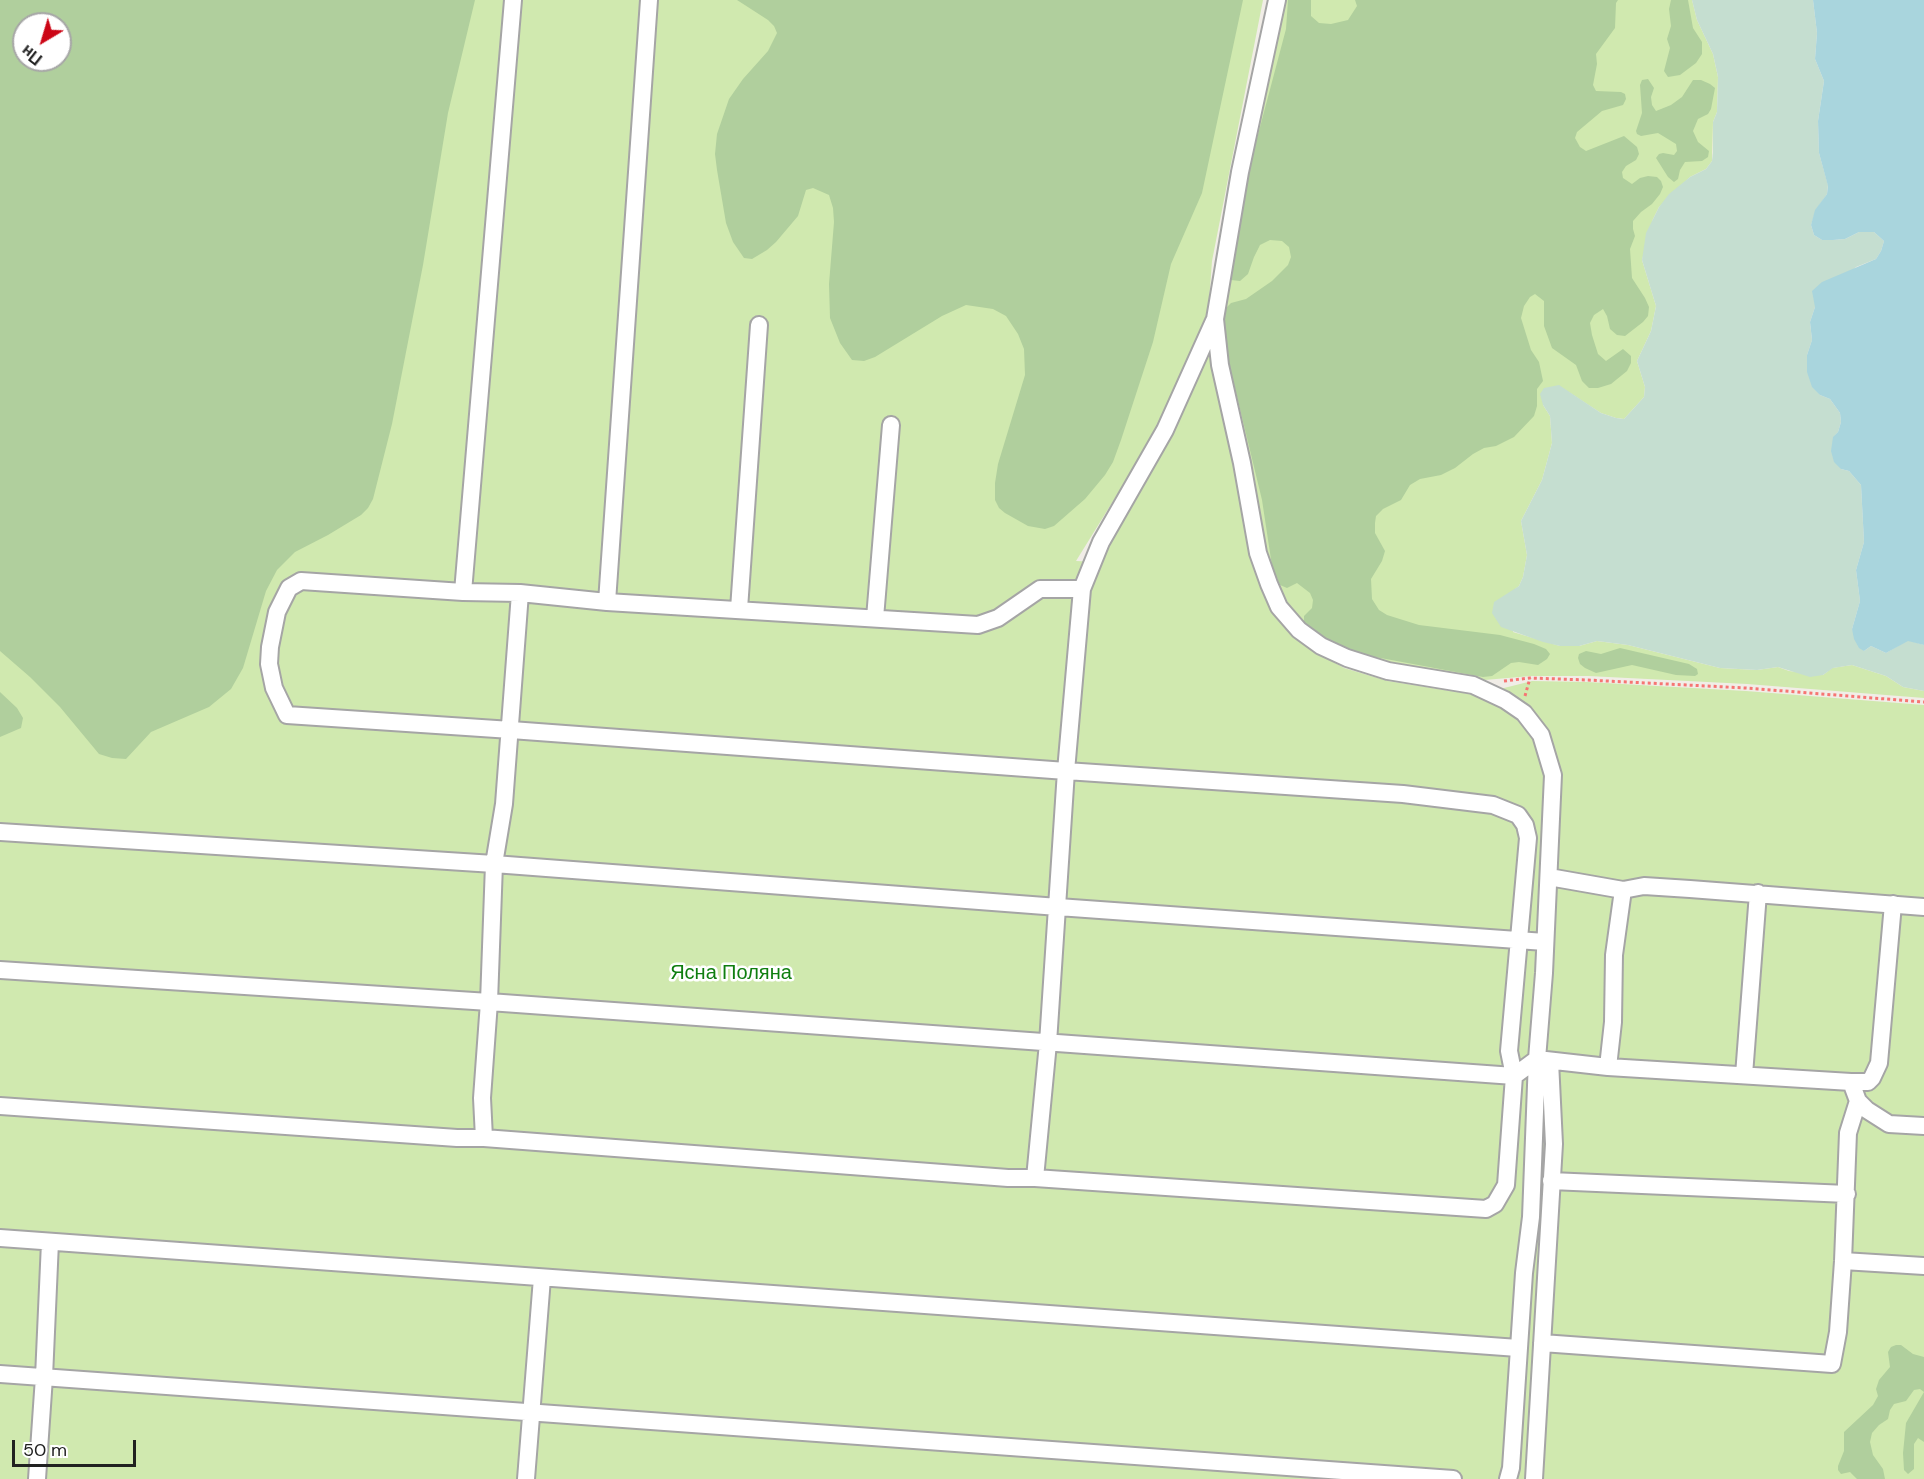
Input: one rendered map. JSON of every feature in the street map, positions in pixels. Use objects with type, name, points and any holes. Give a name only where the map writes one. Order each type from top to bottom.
[{"type":"street","points":[[464,592],[513,0]]},
{"type":"street","points":[[607,602],[649,0]]},
{"type":"street","points":[[1035,1178],[1048,1044],[1066,771],[1082,589],[1101,542],[1165,430],[1215,319],[1240,172],[1277,0]]},
{"type":"street","points":[[1215,319],[1220,366],[1242,463],[1258,553],[1279,607],[1299,630],[1321,646],[1347,658],[1389,672],[1473,685],[1505,700],[1524,713],[1541,735],[1552,775],[1543,1060],[1518,1348],[1511,1468],[1508,1479]]},
{"type":"street","points":[[739,609],[759,325]]},
{"type":"street","points":[[875,618],[891,425]]},
{"type":"street","points":[[0,1106],[484,1138],[1008,1178],[1486,1209],[1495,1204],[1506,1185],[1514,1076],[1509,1051],[1528,838],[1525,825],[1518,815],[1493,805],[1403,794],[287,715],[274,688],[269,664],[277,612],[289,588],[302,581],[464,592],[520,593],[607,602],[978,625],[998,618],[1040,589],[1082,589]]},
{"type":"street","points":[[484,1138],[482,1098],[489,1002],[494,864],[504,804],[520,593]]},
{"type":"street","points":[[0,832],[494,864],[1545,942]]},
{"type":"street","points":[[1549,877],[1623,890],[1644,886],[1924,907]]},
{"type":"street","points":[[1608,1067],[1613,1022],[1614,954],[1623,890]]},
{"type":"street","points":[[1744,1075],[1758,893]]},
{"type":"street","points":[[0,970],[489,1002],[1514,1076],[1543,1060],[1608,1067],[1868,1082],[1879,1063],[1893,904]]},
{"type":"street","points":[[1534,1479],[1554,1144],[1543,1060]]},
{"type":"street","points":[[1851,1082],[1858,1101],[1867,1110],[1889,1124],[1924,1126]]},
{"type":"street","points":[[1542,1343],[1832,1364],[1838,1332],[1843,1260],[1848,1133],[1858,1101]]},
{"type":"street","points":[[1551,1181],[1847,1194]]},
{"type":"street","points":[[0,1238],[1518,1348]]},
{"type":"street","points":[[37,1479],[50,1242]]},
{"type":"street","points":[[1843,1260],[1924,1266]]},
{"type":"street","points":[[526,1479],[542,1278]]},
{"type":"street","points":[[0,1374],[1453,1479]]},
{"type":"path","points":[[1473,685],[1530,678],[1587,680],[1746,688],[1924,702]]},
{"type":"green space","name":"Ясна Поляна","points":[[0,0],[1263,0],[1212,261],[1208,315],[1171,401],[1141,456],[1076,561],[1100,562],[1209,353],[1273,611],[1294,637],[1344,668],[1388,681],[1476,695],[1532,681],[1587,682],[1746,691],[1924,705],[1924,1479],[0,1479]]},
{"type":"green space","points":[[0,0],[475,0],[448,113],[423,265],[392,424],[373,499],[368,508],[361,515],[328,535],[295,552],[277,570],[266,591],[243,668],[231,689],[209,707],[151,732],[126,759],[99,754],[60,707],[0,651]]},
{"type":"green space","points":[[737,0],[1243,0],[1202,193],[1171,264],[1153,342],[1121,440],[1113,462],[1105,475],[1085,499],[1054,526],[1045,529],[1028,526],[1005,513],[995,500],[998,464],[1025,375],[1024,349],[1018,334],[1006,316],[993,309],[966,305],[942,316],[875,357],[864,361],[852,360],[840,343],[830,318],[829,284],[834,222],[829,195],[813,188],[806,190],[798,216],[776,242],[752,259],[744,258],[733,242],[726,223],[717,170],[715,154],[717,134],[729,99],[768,51],[777,33],[768,20]]},
{"type":"green space","points":[[1284,0],[1692,0],[1697,20],[1713,54],[1718,77],[1712,161],[1706,169],[1690,177],[1659,207],[1653,219],[1642,260],[1656,306],[1651,331],[1637,361],[1645,387],[1644,397],[1624,419],[1601,413],[1559,386],[1543,405],[1550,416],[1552,443],[1542,480],[1521,521],[1527,555],[1523,577],[1519,586],[1513,591],[1513,632],[1560,646],[1579,646],[1597,641],[1628,645],[1720,668],[1757,670],[1778,667],[1789,671],[1823,675],[1832,668],[1852,665],[1886,676],[1903,687],[1924,691],[1924,698],[1747,684],[1588,676],[1531,676],[1473,681],[1350,653],[1303,627],[1285,604],[1267,553],[1250,462],[1225,357],[1221,320],[1227,263]]},
{"type":"green space","points":[[1288,0],[1311,0],[1311,16],[1319,23],[1331,24],[1348,20],[1357,6],[1355,0],[1618,0],[1615,28],[1596,54],[1597,64],[1593,85],[1596,91],[1621,92],[1625,94],[1626,99],[1623,105],[1602,111],[1577,132],[1575,138],[1580,147],[1586,151],[1624,136],[1637,147],[1639,154],[1636,160],[1626,166],[1622,172],[1623,178],[1632,184],[1640,178],[1657,177],[1663,187],[1652,204],[1633,221],[1635,236],[1630,249],[1632,278],[1649,307],[1648,316],[1625,336],[1617,335],[1610,329],[1603,309],[1594,315],[1590,323],[1598,354],[1606,361],[1623,349],[1631,356],[1631,363],[1627,371],[1611,384],[1589,388],[1582,381],[1576,365],[1552,348],[1544,326],[1544,301],[1535,294],[1530,297],[1524,306],[1521,318],[1531,350],[1539,362],[1543,381],[1537,389],[1537,406],[1534,416],[1514,437],[1496,446],[1484,448],[1441,475],[1420,479],[1410,485],[1401,500],[1383,509],[1376,516],[1375,523],[1375,533],[1385,551],[1371,579],[1372,599],[1379,610],[1387,615],[1419,625],[1500,635],[1534,644],[1546,649],[1550,654],[1538,665],[1511,663],[1492,676],[1483,677],[1359,654],[1331,644],[1307,627],[1304,622],[1304,616],[1312,608],[1313,600],[1310,593],[1297,583],[1287,588],[1280,585],[1272,566],[1262,500],[1227,355],[1224,319],[1226,308],[1231,303],[1246,299],[1272,281],[1288,265],[1291,257],[1289,247],[1282,241],[1270,240],[1260,245],[1248,274],[1240,281],[1231,280],[1227,275],[1228,261],[1255,146],[1286,29]]},
{"type":"green space","points":[[1671,0],[1688,0],[1693,28],[1702,42],[1702,54],[1696,63],[1680,75],[1668,77],[1664,71],[1670,48],[1667,39],[1671,26],[1669,9]]},
{"type":"green space","points":[[1692,0],[1813,0],[1817,33],[1815,59],[1824,81],[1818,121],[1819,153],[1828,185],[1827,194],[1816,210],[1811,225],[1814,235],[1822,240],[1845,239],[1859,232],[1874,232],[1884,241],[1876,259],[1856,267],[1815,307],[1810,322],[1812,340],[1807,355],[1820,395],[1830,399],[1840,413],[1841,422],[1833,438],[1841,469],[1849,471],[1861,485],[1864,542],[1856,570],[1860,601],[1852,629],[1864,651],[1871,646],[1886,653],[1908,640],[1924,645],[1924,691],[1903,687],[1886,676],[1852,665],[1833,668],[1823,675],[1810,677],[1778,667],[1757,670],[1720,668],[1628,645],[1597,641],[1579,646],[1560,646],[1501,627],[1492,613],[1494,602],[1519,586],[1523,577],[1527,555],[1521,521],[1542,480],[1552,443],[1550,416],[1543,405],[1540,394],[1544,388],[1559,385],[1601,413],[1624,419],[1644,397],[1645,387],[1637,361],[1651,331],[1656,306],[1642,260],[1646,233],[1659,207],[1669,194],[1690,177],[1706,169],[1712,161],[1718,77],[1713,54],[1697,20]]},
{"type":"green space","points":[[1648,79],[1654,88],[1651,97],[1656,111],[1671,105],[1682,97],[1693,80],[1701,80],[1715,88],[1711,109],[1708,114],[1698,119],[1693,131],[1698,142],[1709,151],[1708,157],[1702,161],[1685,162],[1678,179],[1674,182],[1656,158],[1663,153],[1674,155],[1677,151],[1676,144],[1658,133],[1641,136],[1636,131],[1642,113],[1640,85],[1642,80]]},
{"type":"green space","points":[[1620,648],[1689,664],[1697,669],[1698,674],[1695,676],[1676,675],[1632,665],[1596,673],[1580,664],[1578,658],[1579,654],[1586,651],[1601,654]]},
{"type":"green space","points":[[0,692],[17,708],[23,718],[21,728],[0,737]]},
{"type":"green space","points":[[1896,1345],[1901,1345],[1913,1354],[1924,1357],[1924,1392],[1920,1389],[1914,1390],[1906,1401],[1894,1404],[1888,1419],[1872,1433],[1870,1442],[1873,1455],[1883,1469],[1885,1479],[1857,1479],[1850,1472],[1841,1474],[1838,1466],[1844,1451],[1844,1432],[1873,1405],[1878,1396],[1876,1389],[1879,1380],[1890,1367],[1888,1352]]},
{"type":"green space","points":[[1924,1392],[1924,1442],[1918,1438],[1914,1444],[1914,1469],[1908,1474],[1904,1470],[1903,1453],[1906,1423]]},
{"type":"water","points":[[1813,0],[1924,0],[1924,645],[1908,641],[1886,653],[1871,646],[1864,651],[1859,648],[1854,639],[1852,629],[1860,601],[1856,570],[1864,542],[1861,485],[1849,471],[1841,469],[1834,462],[1831,451],[1833,437],[1838,432],[1841,422],[1840,413],[1830,399],[1820,395],[1812,387],[1807,372],[1807,355],[1812,340],[1810,322],[1815,307],[1812,291],[1822,282],[1876,259],[1884,241],[1874,232],[1859,232],[1845,239],[1822,240],[1814,235],[1811,225],[1815,210],[1827,194],[1828,186],[1819,153],[1818,121],[1824,81],[1815,59],[1817,33]]}]
